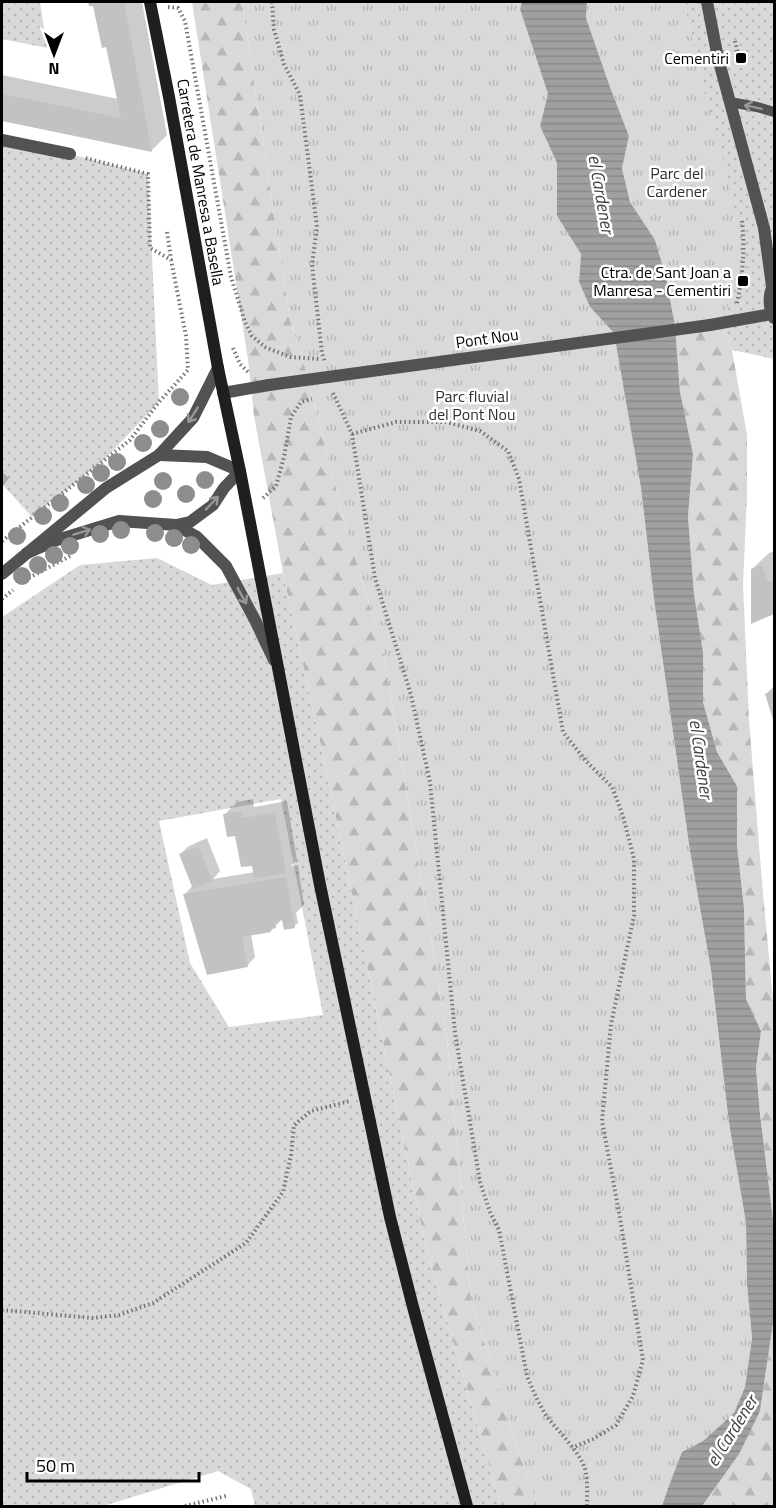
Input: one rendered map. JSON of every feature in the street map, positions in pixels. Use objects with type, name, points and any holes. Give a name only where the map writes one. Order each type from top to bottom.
[{"type":"main road","name":"Carretera de Manresa a Basella","points":[[156,4],[170,98],[218,369],[323,896],[393,1228],[467,1506]]},
{"type":"street","points":[[707,2],[718,58],[764,228],[773,284],[769,300],[773,316]]},
{"type":"street","points":[[2,140],[70,154]]},
{"type":"street","points":[[764,228],[774,238]]},
{"type":"street","name":"Pont Nou","points":[[223,393],[773,316]]},
{"type":"street","points":[[2,574],[106,488],[159,455],[192,418],[218,369]]},
{"type":"street","points":[[27,553],[57,540],[119,521],[176,525],[190,522],[213,505],[224,488],[240,471],[207,456],[159,455]]},
{"type":"street","points":[[176,525],[197,537],[226,566],[279,670]]},
{"type":"lane","points":[[730,102],[774,112]]},
{"type":"path","points":[[156,4],[178,8],[185,21],[231,277],[245,322],[252,336],[264,347],[290,357],[324,359],[312,266],[317,227],[300,95],[284,64],[274,30],[272,2]]},
{"type":"path","points":[[70,154],[148,174],[150,248],[171,260]]},
{"type":"path","points":[[734,322],[743,272],[742,218]]},
{"type":"path","points":[[2,541],[130,440],[159,402],[188,370],[186,336],[167,232]]},
{"type":"path","points":[[333,393],[352,434],[375,578],[411,695],[429,782],[455,1033],[480,1182],[499,1230],[527,1376],[546,1414],[584,1466],[587,1506]]},
{"type":"path","points":[[246,502],[263,498],[276,486],[291,417],[300,402],[322,396]]},
{"type":"path","points":[[352,434],[396,422],[446,422],[480,431],[508,451],[519,479],[563,732],[586,761],[612,787],[623,816],[634,859],[634,916],[611,1024],[602,1121],[643,1359],[633,1396],[616,1425],[572,1448]]},
{"type":"path","points":[[2,599],[26,579],[78,552]]},
{"type":"path","points":[[2,1310],[93,1318],[119,1315],[153,1303],[246,1243],[283,1192],[291,1155],[294,1125],[311,1111],[365,1098]]},
{"type":"path","points":[[185,1506],[226,1496]]},
{"type":"green space","points":[[2,2],[40,2],[47,48],[2,39]]},
{"type":"green space","points":[[192,2],[242,2],[290,320],[305,367],[343,517],[383,649],[447,1038],[471,1300],[538,1506],[501,1506],[426,1248],[283,573],[254,416],[248,360]]},
{"type":"green space","name":"Parc fluvial del Pont Nou","points":[[242,2],[522,2],[520,9],[548,94],[540,126],[557,163],[557,216],[581,254],[579,282],[590,307],[614,333],[641,488],[654,599],[690,851],[711,970],[729,1123],[746,1223],[747,1284],[752,1338],[745,1387],[734,1413],[703,1441],[682,1452],[662,1506],[538,1506],[471,1300],[447,1038],[383,649],[343,517],[305,367],[290,320]]},
{"type":"green space","name":"Parc del Cardener","points":[[587,2],[684,2],[701,79],[727,171],[737,221],[737,285],[721,321],[675,326],[666,277],[655,241],[630,202],[622,167],[629,136],[586,18]]},
{"type":"green space","points":[[684,2],[774,2],[774,359],[732,350],[721,321],[701,79]]},
{"type":"green space","points":[[2,144],[70,154],[148,174],[159,402],[103,461],[32,517],[2,484]]},
{"type":"green space","points":[[721,321],[732,350],[747,435],[743,584],[749,720],[774,1012],[774,1228],[756,1068],[761,1031],[746,999],[744,908],[737,845],[737,786],[717,752],[703,702],[703,652],[694,594],[688,517],[693,454],[680,392],[675,326]]},
{"type":"green space","points":[[157,558],[212,585],[283,573],[426,1248],[501,1506],[255,1506],[251,1489],[218,1471],[103,1506],[2,1506],[2,617],[80,565]],"holes":[[[281,799],[323,1015],[229,1027],[190,963],[159,821]]]},
{"type":"green space","points":[[774,1316],[774,1506],[702,1506],[760,1411]]},
{"type":"water","name":"el Cardener","points":[[522,2],[587,2],[586,18],[629,136],[622,168],[630,202],[655,240],[666,277],[675,326],[680,392],[693,454],[688,517],[694,594],[703,652],[703,702],[717,752],[737,786],[737,845],[744,908],[746,999],[761,1031],[756,1068],[774,1228],[774,1316],[760,1411],[739,1454],[702,1506],[662,1506],[682,1452],[703,1441],[734,1413],[745,1387],[752,1338],[747,1284],[746,1223],[729,1123],[711,970],[690,851],[654,599],[641,488],[614,333],[590,307],[579,282],[581,254],[557,216],[557,163],[540,126],[548,94],[520,9]]},
{"type":"building","points":[[88,2],[124,2],[152,152],[2,121],[2,94],[121,118],[106,47],[102,48],[93,6],[89,6]]},
{"type":"building","points":[[762,565],[768,582],[774,580],[774,614],[751,624],[751,569]]},
{"type":"building","points":[[774,690],[774,723],[765,694]]},
{"type":"building","points":[[241,811],[242,818],[275,813],[286,873],[254,879],[252,866],[241,867],[235,836],[227,837],[223,814]]},
{"type":"building","points":[[198,846],[213,881],[193,889],[179,854]]},
{"type":"building","points":[[286,877],[295,928],[284,930],[282,920],[275,922],[276,928],[271,929],[271,932],[242,937],[248,967],[207,975],[183,894]]},
{"type":"place","name":"Cementiri","points":[[741,58]]},
{"type":"place","name":"Ctra. de Sant Joan a Manresa - Cementiri","points":[[743,281]]}]
